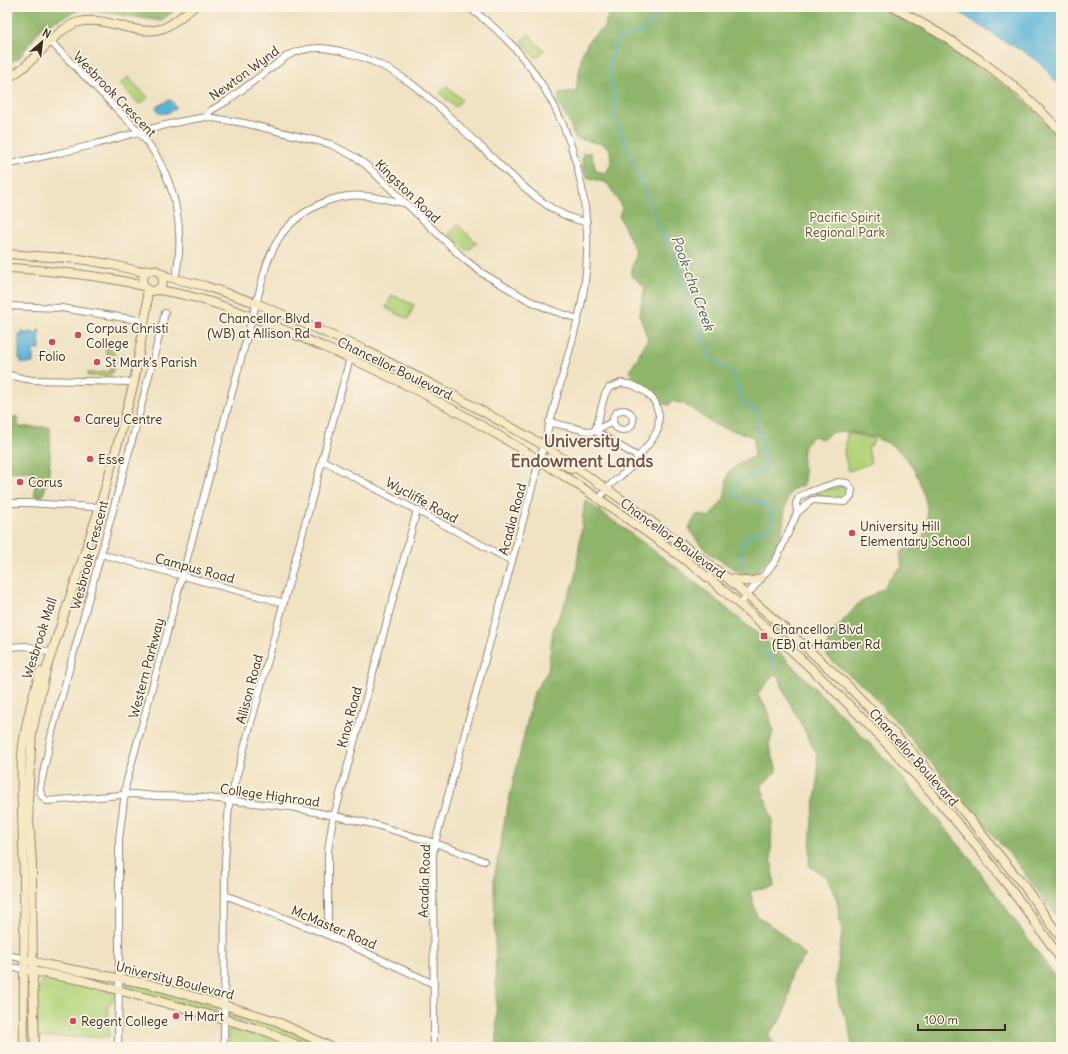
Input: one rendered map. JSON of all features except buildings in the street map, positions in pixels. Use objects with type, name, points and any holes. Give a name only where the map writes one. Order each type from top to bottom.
[{"type":"main road","points":[[7,78],[18,72],[51,42],[74,24],[89,21],[100,21],[134,30],[153,30],[164,28],[173,23],[194,7]]},
{"type":"main road","points":[[893,7],[960,46],[985,63],[1034,104],[1061,132]]},
{"type":"main road","points":[[7,254],[81,260],[109,264],[138,271],[155,270],[161,274],[163,281],[160,288],[151,290],[142,278],[149,271]]},
{"type":"main road","name":"Chancellor Boulevard","points":[[7,268],[62,272],[130,282],[151,290],[182,294],[203,300],[252,317],[350,358],[422,393],[540,460],[649,533],[702,573],[740,604],[823,678],[899,755],[979,849],[1015,894],[1061,960]]},
{"type":"main road","name":"Chancellor Boulevard","points":[[161,274],[175,279],[206,286],[256,303],[354,345],[456,396],[543,445],[607,489],[726,577],[748,595],[848,686],[910,750],[987,840],[1061,938]]},
{"type":"main road","name":"Wesbrook Mall","points":[[24,1047],[28,960],[22,754],[28,718],[36,686],[49,652],[67,592],[77,575],[100,506],[134,382],[144,321],[151,290]]},
{"type":"main road","points":[[540,460],[550,458],[590,477]]},
{"type":"main road","points":[[726,577],[748,582],[756,581],[761,578]]},
{"type":"main road","name":"University Boulevard","points":[[28,960],[149,984],[251,1012],[288,1026],[332,1047]]},
{"type":"main road","name":"Wesbrook Mall","points":[[28,970],[35,1047]]},
{"type":"main road","name":"University Boulevard","points":[[28,970],[81,980],[224,1019],[268,1032],[301,1047]]},
{"type":"street","name":"Acadia Road","points":[[434,1047],[433,854],[435,843],[578,319],[586,276],[588,250],[587,222],[583,189],[576,158],[561,119],[538,80],[517,52],[488,22],[468,7]]},
{"type":"street","name":"Wesbrook Crescent","points":[[51,42],[148,142],[162,165],[176,202],[180,224],[180,243],[175,279]]},
{"type":"street","name":"Newton Wynd","points":[[8,166],[190,119],[206,117],[210,111],[227,101],[280,60],[294,52],[310,48],[325,47],[354,54],[380,64],[402,76],[429,97],[527,190],[563,214],[579,221],[587,222]]},
{"type":"street","name":"Kingston Road","points":[[206,117],[244,123],[320,141],[356,157],[464,259],[486,276],[528,300],[578,319]]},
{"type":"street","name":"Western Parkway","points":[[118,1047],[119,839],[124,794],[267,263],[276,243],[284,231],[304,213],[315,206],[329,200],[365,196],[404,203]]},
{"type":"street","points":[[7,306],[61,308],[144,321]]},
{"type":"street","name":"Wesbrook Crescent","points":[[47,801],[42,798],[40,793],[52,732],[165,314]]},
{"type":"street","name":"Allison Road","points":[[224,1047],[225,841],[230,799],[354,345]]},
{"type":"street","points":[[7,375],[22,379],[40,380],[134,382]]},
{"type":"street","points":[[595,431],[605,394],[609,388],[621,383],[633,384],[646,392],[655,402],[659,415],[658,429],[652,440],[638,457],[634,465],[613,482],[599,499]]},
{"type":"street","points":[[549,422],[591,432],[613,422]]},
{"type":"street","points":[[595,431],[638,457]]},
{"type":"street","name":"Wycliffe Road","points":[[322,460],[512,561]]},
{"type":"street","points":[[740,604],[776,560],[797,513],[812,500],[845,502],[851,497],[852,489],[847,483],[838,482],[809,492],[799,497],[796,503],[797,513]]},
{"type":"street","points":[[809,492],[812,500]]},
{"type":"street","points":[[7,503],[93,507],[100,506]]},
{"type":"street","name":"Knox Road","points":[[328,935],[328,851],[334,815],[417,510]]},
{"type":"street","name":"Campus Road","points":[[101,554],[284,603]]},
{"type":"street","points":[[7,647],[26,646],[49,652]]},
{"type":"street","name":"College Highroad","points":[[47,801],[96,798],[124,794],[230,799],[291,807],[380,826],[435,843],[484,861]]},
{"type":"street","name":"McMaster Road","points":[[225,895],[328,935],[434,984]]},
{"type":"street","name":"University Boulevard","points":[[7,955],[28,960]]},
{"type":"street","name":"University Boulevard","points":[[7,967],[28,970]]},
{"type":"green space","points":[[7,7],[179,7],[161,21],[81,9],[42,27],[19,58],[7,63]]},
{"type":"green space","name":"Pacific Spirit Regional Park","points":[[611,7],[885,7],[917,22],[976,63],[1000,83],[1018,94],[1061,138],[1061,923],[1016,862],[901,727],[866,688],[827,657],[829,637],[858,604],[884,588],[889,578],[902,567],[900,554],[905,548],[916,548],[924,534],[927,522],[925,497],[917,475],[905,457],[898,450],[881,440],[856,433],[834,432],[830,433],[824,439],[813,436],[804,446],[802,456],[805,475],[803,485],[792,490],[789,495],[779,540],[764,563],[751,574],[738,571],[710,554],[701,546],[689,528],[697,514],[709,517],[724,499],[728,473],[744,460],[754,457],[754,437],[715,425],[684,404],[671,401],[669,405],[660,404],[651,388],[637,381],[630,371],[648,339],[639,314],[645,287],[631,275],[636,251],[619,216],[622,208],[617,198],[607,183],[587,177],[582,165],[583,153],[591,153],[596,171],[606,173],[611,164],[610,149],[602,144],[575,138],[569,122],[558,104],[559,93],[576,91],[582,54],[589,40],[604,27]]},
{"type":"green space","points":[[529,34],[544,51],[536,58],[521,41]]},
{"type":"green space","points":[[128,77],[148,97],[140,105],[120,84]]},
{"type":"green space","points":[[447,86],[462,100],[455,107],[440,93]]},
{"type":"green space","points":[[458,225],[477,243],[468,252],[449,234]]},
{"type":"green space","points":[[392,295],[414,305],[408,319],[386,308]]},
{"type":"green space","points":[[106,346],[115,355],[115,364],[110,376],[88,376],[88,373],[109,372],[109,368],[111,367],[111,357],[109,357],[109,353],[106,353]]},
{"type":"green space","points":[[10,417],[18,417],[18,427],[50,427],[49,473],[45,491],[41,499],[35,498],[34,471],[7,472],[7,429],[11,429]]},
{"type":"green space","points":[[847,434],[854,434],[873,439],[874,441],[871,446],[868,447],[871,463],[849,471],[844,453]]},
{"type":"green space","points":[[841,486],[845,487],[848,492],[847,496],[843,498],[815,496],[817,493]]},
{"type":"green space","points":[[585,500],[680,570],[777,650],[896,770],[970,858],[1061,985],[1061,1047],[852,1047],[849,1025],[839,1004],[836,980],[842,933],[837,900],[827,877],[809,866],[812,819],[818,782],[817,754],[786,696],[779,677],[774,675],[757,694],[769,712],[773,732],[769,745],[777,771],[761,786],[772,819],[771,854],[774,887],[750,891],[757,916],[780,932],[806,956],[791,972],[790,991],[783,1017],[768,1035],[777,1047],[497,1047],[494,879],[505,818],[534,692],[548,671],[553,630],[575,580]]},
{"type":"green space","name":"Regent College","points":[[47,978],[63,980],[114,992],[116,995],[108,1006],[109,1037],[38,1037],[38,987],[41,981]]},
{"type":"green space","points":[[127,981],[217,1006],[216,1013],[127,990]]},
{"type":"green space","points":[[229,1010],[273,1023],[326,1047],[305,1047],[228,1016]]},
{"type":"green space","points":[[233,1025],[245,1028],[293,1047],[229,1047],[229,1029]]},
{"type":"water","points":[[952,7],[1061,7],[1061,86],[1043,66],[1023,51],[1000,39]]},
{"type":"water","points":[[169,100],[172,101],[176,107],[168,113],[159,113],[156,107]]},
{"type":"water","points":[[38,330],[40,330],[40,349],[33,350],[33,363],[21,363],[21,359],[19,359],[19,335],[22,335],[22,332],[24,332],[24,334],[29,332],[37,333]]},
{"type":"waterway","name":"Pook-cha Creek","points":[[661,7],[657,15],[645,30],[617,39],[609,65],[614,97],[614,115],[680,272],[691,314],[712,359],[732,373],[744,404],[755,408],[760,439],[766,455],[764,471],[745,478],[734,487],[735,496],[762,503],[770,508],[773,521],[763,533],[752,532],[745,540],[741,550],[742,564]]},
{"type":"waterway","name":"Pook-cha Creek","points":[[762,649],[771,657],[775,669]]},
{"type":"place","name":"Chancellor Blvd (WB) at Allison Rd","points":[[318,325]]},
{"type":"place","name":"Corpus Christi College","points":[[78,335]]},
{"type":"place","name":"Folio","points":[[52,342]]},
{"type":"place","name":"St Mark's Parish","points":[[97,362]]},
{"type":"place","name":"Carey Centre","points":[[77,419]]},
{"type":"place","name":"Esse","points":[[90,459]]},
{"type":"place","name":"Corus","points":[[20,482]]},
{"type":"place","name":"University Hill Elementary School","points":[[852,533]]},
{"type":"place","name":"Chancellor Blvd (EB) at Hamber Rd","points":[[764,636]]},
{"type":"place","name":"H Mart","points":[[176,1016]]},
{"type":"place","name":"Regent College","points":[[73,1021]]},
{"type":"district","name":"University Endowment Lands","points":[[582,451]]}]
